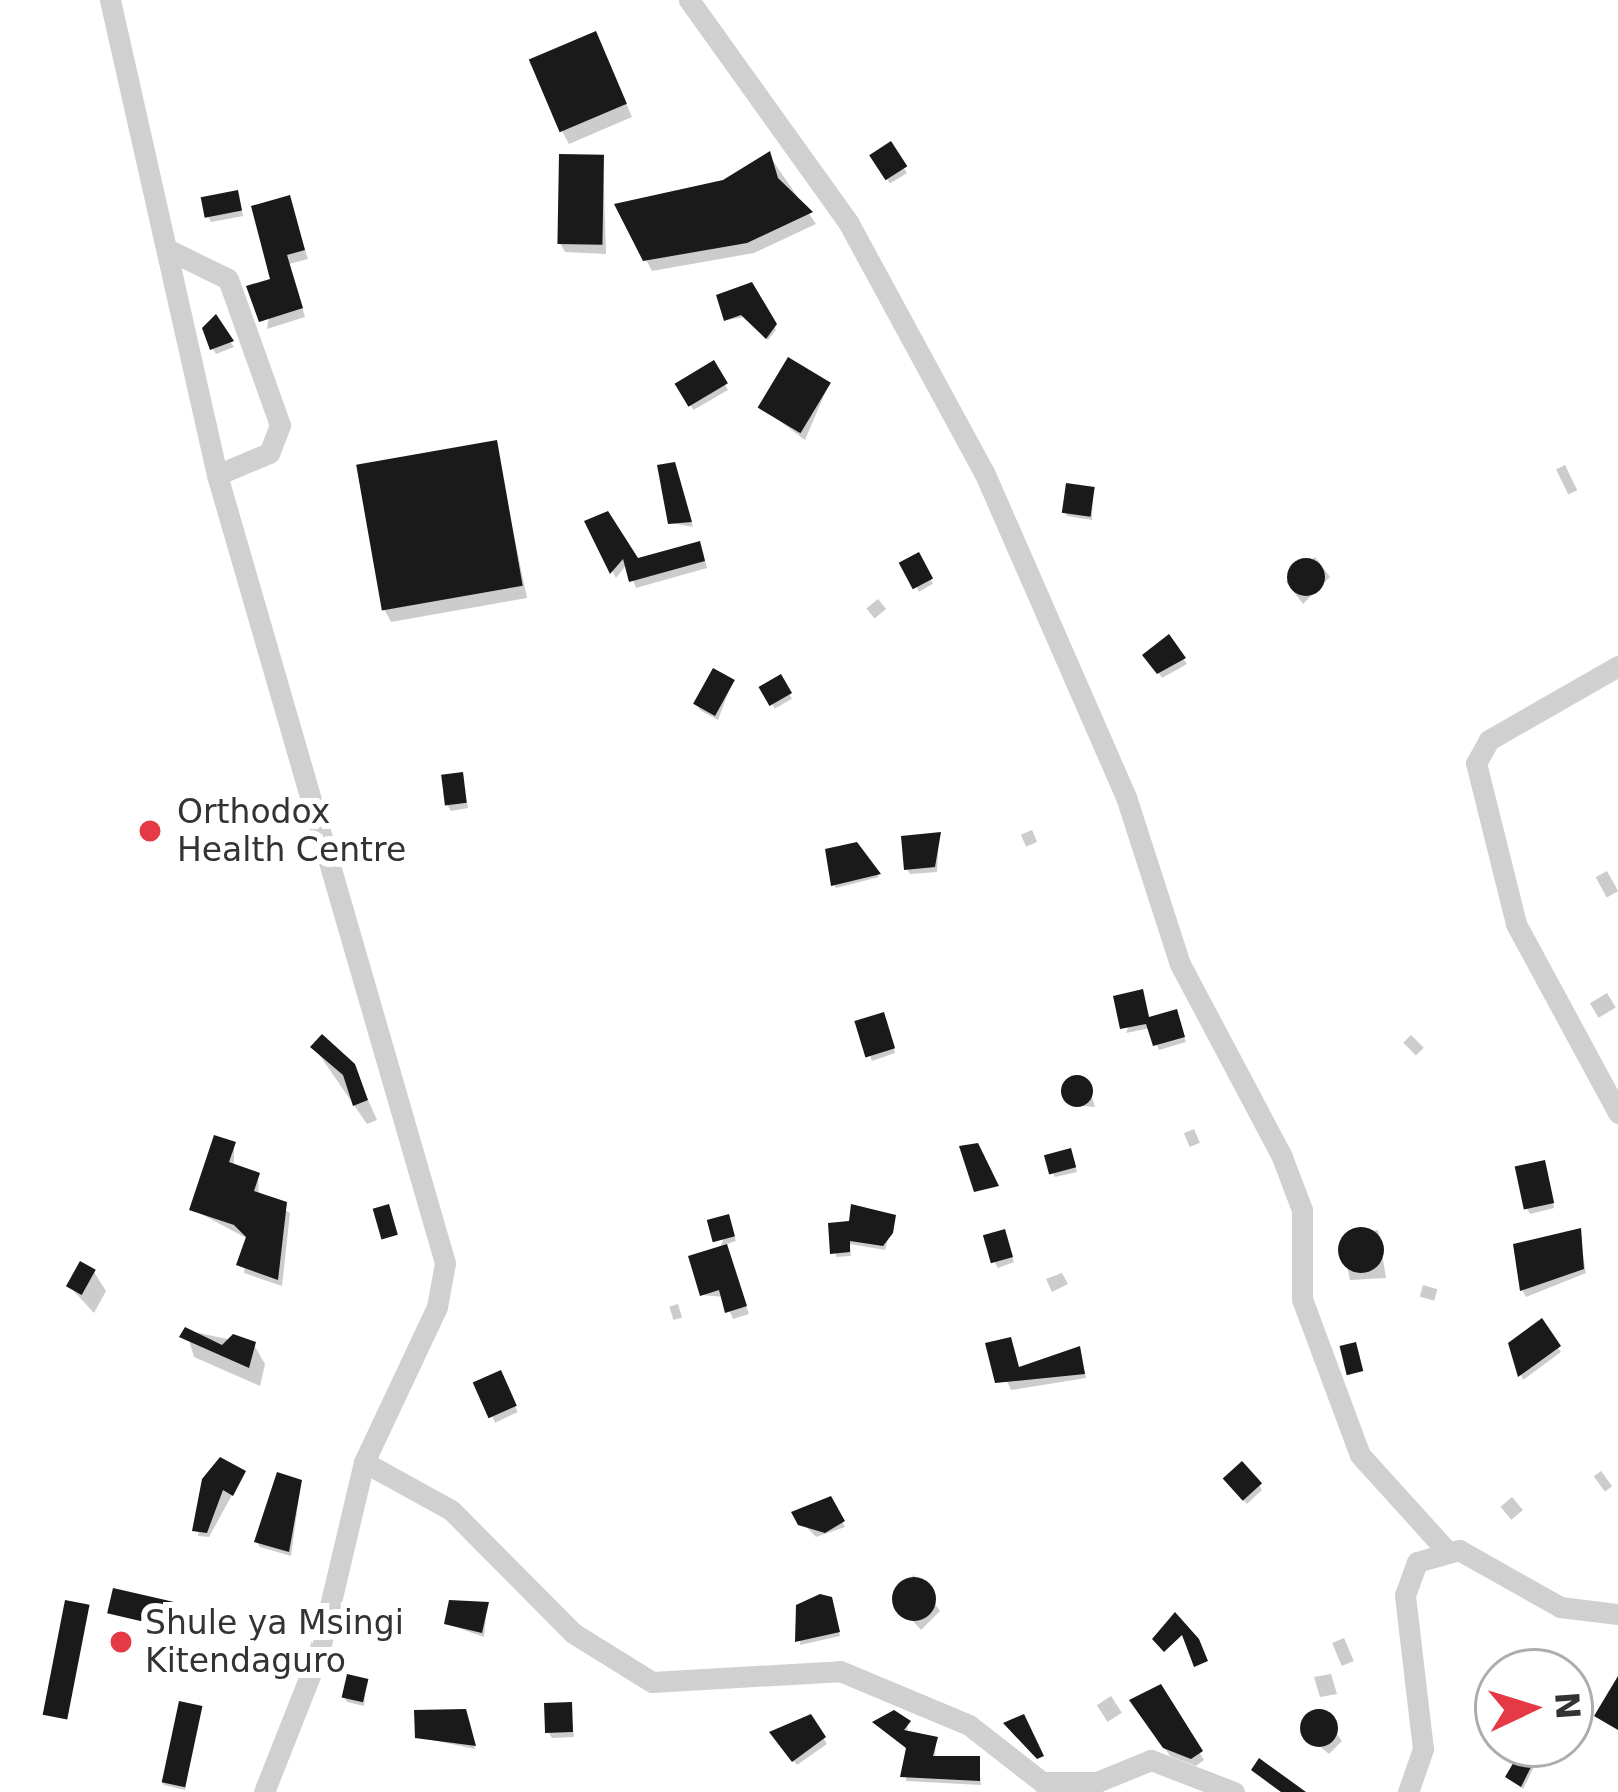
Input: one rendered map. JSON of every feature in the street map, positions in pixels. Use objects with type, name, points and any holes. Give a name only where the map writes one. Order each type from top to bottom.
[{"type":"street","points":[[110,0],[217,476],[442,1237],[437,1306],[364,1462],[319,1653],[264,1792]]},
{"type":"street","points":[[689,0],[848,222],[984,472],[1126,797],[1180,964],[1282,1157],[1301,1210],[1302,1299],[1360,1455],[1446,1550],[1560,1607],[1618,1614]]},
{"type":"street","points":[[166,249],[228,279],[280,424],[272,451],[217,476]]},
{"type":"street","points":[[1618,666],[1489,740],[1477,763],[1516,924],[1618,1113]]},
{"type":"street","points":[[364,1462],[451,1510],[573,1633],[652,1682],[701,1687],[805,1670],[869,1678],[969,1725],[1040,1787],[1097,1782],[1151,1760],[1234,1792]]},
{"type":"street","points":[[1408,1792],[1423,1749],[1406,1595],[1418,1562],[1446,1550]]},
{"type":"building","points":[[596,31],[627,104],[560,132],[529,60]]},
{"type":"building","points":[[891,141],[907,166],[886,180],[869,155]]},
{"type":"building","points":[[770,151],[778,178],[813,212],[747,243],[643,261],[614,204],[723,180]]},
{"type":"building","points":[[559,154],[604,155],[602,245],[557,244]]},
{"type":"building","points":[[238,190],[242,211],[205,218],[201,197]]},
{"type":"building","points":[[290,195],[305,250],[287,255],[303,308],[259,322],[246,286],[270,279],[251,206]]},
{"type":"building","points":[[752,282],[777,324],[766,339],[741,315],[724,321],[716,295]]},
{"type":"building","points":[[216,314],[234,341],[210,350],[202,328]]},
{"type":"building","points":[[788,357],[831,383],[800,433],[758,408]]},
{"type":"building","points":[[714,360],[728,383],[688,407],[675,384]]},
{"type":"building","points":[[497,440],[523,586],[382,611],[356,465]]},
{"type":"building","points":[[675,462],[692,522],[668,524],[657,465]]},
{"type":"building","points":[[1066,483],[1095,487],[1091,517],[1062,513]]},
{"type":"building","points":[[608,511],[638,558],[700,541],[705,561],[629,582],[623,559],[610,574],[584,521]]},
{"type":"building","points":[[919,552],[933,578],[913,589],[899,563]]},
{"type":"building","points":[[1306,558],[1319,564],[1325,577],[1319,590],[1306,596],[1293,590],[1287,577],[1293,564]]},
{"type":"building","points":[[1169,634],[1186,658],[1157,674],[1142,655]]},
{"type":"building","points":[[713,668],[735,680],[715,716],[693,704]]},
{"type":"building","points":[[781,674],[792,693],[769,706],[758,687]]},
{"type":"building","points":[[463,772],[467,803],[445,805],[441,775]]},
{"type":"building","points":[[941,832],[935,867],[904,870],[901,836]]},
{"type":"building","points":[[857,842],[881,874],[831,886],[825,849]]},
{"type":"building","points":[[1143,989],[1149,1017],[1177,1009],[1185,1037],[1153,1046],[1146,1024],[1120,1029],[1113,996]]},
{"type":"building","points":[[884,1012],[895,1048],[865,1057],[854,1021]]},
{"type":"building","points":[[322,1034],[355,1064],[368,1100],[353,1106],[343,1075],[310,1047]]},
{"type":"building","points":[[1077,1075],[1088,1080],[1093,1091],[1088,1102],[1077,1107],[1066,1102],[1061,1091],[1066,1080]]},
{"type":"building","points":[[214,1135],[236,1142],[229,1162],[260,1173],[254,1191],[287,1202],[278,1280],[236,1265],[246,1237],[234,1225],[189,1210]]},
{"type":"building","points":[[978,1143],[999,1186],[974,1192],[959,1146]]},
{"type":"building","points":[[1071,1148],[1076,1167],[1049,1175],[1044,1155]]},
{"type":"building","points":[[1545,1160],[1554,1203],[1524,1209],[1515,1166]]},
{"type":"building","points":[[389,1204],[398,1235],[381,1239],[373,1209]]},
{"type":"building","points":[[851,1204],[896,1215],[893,1233],[883,1246],[850,1241],[850,1252],[830,1254],[828,1223],[849,1221]]},
{"type":"building","points":[[729,1214],[735,1236],[713,1242],[707,1220]]},
{"type":"building","points":[[1361,1227],[1377,1234],[1384,1250],[1377,1266],[1361,1273],[1345,1266],[1338,1250],[1345,1234]]},
{"type":"building","points":[[1581,1228],[1584,1269],[1520,1291],[1513,1244]]},
{"type":"building","points":[[1005,1229],[1013,1257],[991,1263],[983,1235]]},
{"type":"building","points":[[727,1244],[747,1306],[725,1313],[719,1290],[700,1296],[688,1256]]},
{"type":"building","points":[[80,1261],[96,1270],[82,1295],[66,1286]]},
{"type":"building","points":[[1542,1318],[1561,1346],[1518,1377],[1508,1343]]},
{"type":"building","points":[[185,1327],[222,1345],[233,1334],[256,1342],[249,1368],[179,1337]]},
{"type":"building","points":[[1011,1337],[1019,1367],[1080,1346],[1085,1374],[995,1383],[985,1343]]},
{"type":"building","points":[[1356,1342],[1363,1371],[1347,1375],[1340,1346]]},
{"type":"building","points":[[501,1370],[517,1406],[489,1418],[473,1383]]},
{"type":"building","points":[[220,1457],[246,1471],[233,1496],[223,1490],[207,1533],[192,1531],[202,1479]]},
{"type":"building","points":[[1242,1461],[1262,1483],[1243,1501],[1223,1478]]},
{"type":"building","points":[[277,1472],[302,1480],[289,1552],[254,1542]]},
{"type":"building","points":[[831,1496],[845,1521],[825,1533],[798,1525],[791,1512]]},
{"type":"building","points":[[914,1577],[929,1584],[936,1599],[929,1614],[914,1621],[899,1614],[892,1599],[899,1584]]},
{"type":"building","points":[[113,1588],[176,1603],[170,1628],[107,1613]]},
{"type":"building","points":[[820,1594],[832,1597],[840,1632],[795,1642],[796,1605]]},
{"type":"building","points":[[65,1600],[90,1605],[67,1720],[43,1715]]},
{"type":"building","points":[[449,1600],[489,1602],[482,1633],[444,1624]]},
{"type":"building","points":[[1175,1612],[1199,1639],[1208,1661],[1194,1667],[1182,1635],[1164,1652],[1152,1639]]},
{"type":"building","points":[[347,1674],[368,1679],[363,1702],[342,1697]]},
{"type":"building","points":[[1618,1676],[1618,1730],[1594,1716]]},
{"type":"building","points":[[1161,1684],[1203,1751],[1191,1759],[1163,1748],[1129,1700]]},
{"type":"building","points":[[179,1701],[202,1706],[185,1787],[162,1782]]},
{"type":"building","points":[[572,1702],[573,1732],[545,1733],[544,1703]]},
{"type":"building","points":[[466,1709],[476,1746],[415,1738],[414,1710]]},
{"type":"building","points":[[1319,1709],[1332,1715],[1338,1728],[1332,1741],[1319,1747],[1306,1741],[1300,1728],[1306,1715]]},
{"type":"building","points":[[894,1710],[911,1721],[904,1730],[938,1737],[933,1756],[980,1756],[980,1781],[900,1777],[906,1748],[872,1722]]},
{"type":"building","points":[[811,1714],[826,1737],[792,1762],[769,1732]]},
{"type":"building","points":[[1024,1714],[1044,1756],[1037,1759],[1003,1723]]},
{"type":"building","points":[[1259,1758],[1306,1792],[1281,1792],[1251,1770]]},
{"type":"building","points":[[1510,1768],[1530,1768],[1521,1787],[1505,1777]]},
{"type":"place","name":"Orthodox Health Centre","points":[[150,831]]},
{"type":"place","name":"Shule ya Msingi Kitendaguro","points":[[121,1642]]}]
